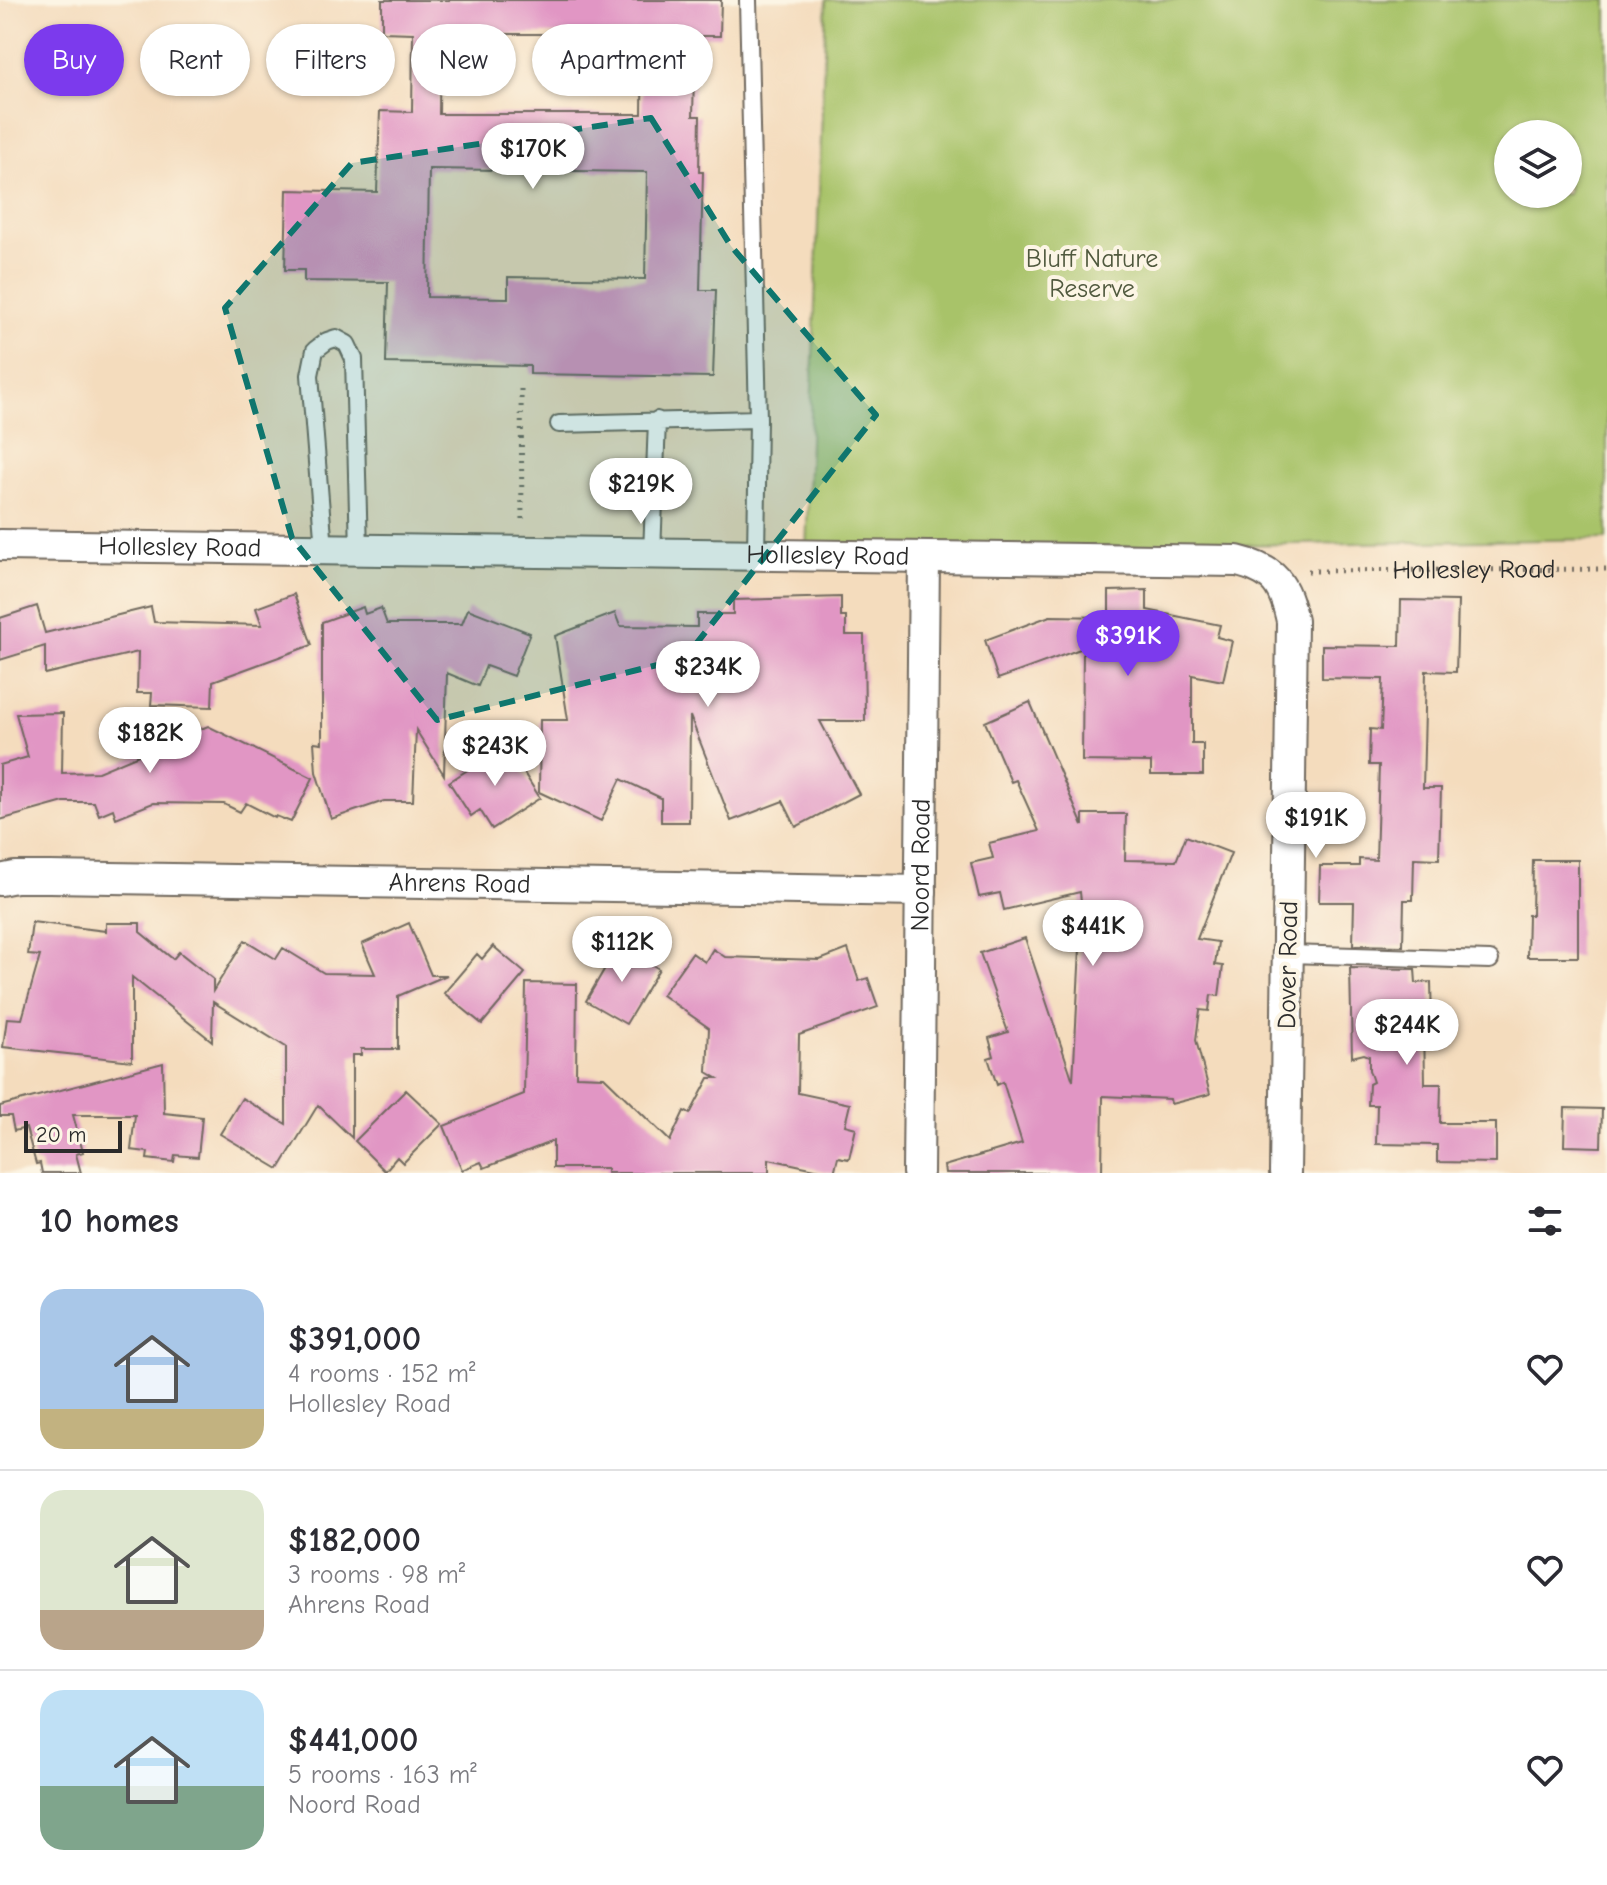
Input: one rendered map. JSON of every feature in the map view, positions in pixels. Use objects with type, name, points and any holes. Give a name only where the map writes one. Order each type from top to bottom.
[{"type":"street","name":"Hollesley Road","points":[[0,545],[1237,561],[1269,572]]},
{"type":"street","name":"Noord Road","points":[[918,1173],[924,557]]},
{"type":"street","name":"Dover Road","points":[[1269,572],[1288,602],[1292,621],[1285,1173]]},
{"type":"street","name":"Ahrens Road","points":[[0,880],[50,877],[921,891]]},
{"type":"lane","points":[[748,0],[758,419],[756,554]]},
{"type":"lane","points":[[324,549],[310,375],[315,350],[336,338],[347,344],[354,359],[359,551]]},
{"type":"lane","points":[[559,424],[758,419]]},
{"type":"lane","points":[[652,554],[657,420]]},
{"type":"lane","points":[[1288,954],[1490,960]]},
{"type":"path","points":[[521,389],[524,552]]},
{"type":"path","name":"Hollesley Road","points":[[1269,572],[1607,569]]},
{"type":"highlighted area","points":[[651,118],[731,246],[876,415],[685,658],[437,720],[292,538],[225,308],[352,163]]},
{"type":"green space","name":"Bluff Nature Reserve","points":[[826,0],[1607,0],[1607,539],[806,552]]},
{"type":"building","points":[[382,0],[721,0],[720,36],[713,36],[713,24],[532,24],[532,34],[516,34],[516,24],[411,24],[411,33],[395,32],[395,24],[382,24]]},
{"type":"building","points":[[412,96],[439,96],[439,114],[642,114],[642,96],[694,96],[693,116],[700,116],[699,172],[703,172],[700,290],[716,290],[713,377],[530,374],[530,366],[386,363],[388,282],[304,281],[304,270],[285,270],[287,190],[377,192],[380,111],[412,112]],"holes":[[[429,169],[647,172],[645,279],[508,277],[508,298],[427,297]]]},
{"type":"building","points":[[1147,590],[1147,610],[1220,625],[1217,637],[1232,641],[1223,681],[1192,675],[1192,744],[1203,744],[1203,775],[1151,775],[1151,762],[1082,761],[1083,648],[998,679],[985,640],[1050,616],[1109,617],[1109,591]]},
{"type":"building","points":[[294,594],[312,645],[213,681],[212,707],[151,705],[152,693],[137,693],[138,652],[45,674],[45,646],[0,660],[0,618],[37,606],[45,633],[151,607],[154,622],[262,625],[256,608]]},
{"type":"building","points":[[841,597],[841,617],[846,617],[846,635],[864,635],[865,721],[820,721],[859,794],[796,827],[783,801],[731,821],[690,716],[689,822],[661,822],[661,798],[621,779],[601,821],[539,792],[540,720],[568,720],[555,636],[615,613],[620,626],[697,627],[697,614],[733,614],[733,600]]},
{"type":"building","points":[[1401,600],[1458,601],[1456,672],[1426,671],[1423,788],[1441,788],[1439,859],[1414,858],[1413,900],[1404,900],[1403,946],[1353,945],[1354,902],[1319,902],[1320,866],[1359,866],[1359,859],[1376,860],[1379,765],[1369,765],[1370,729],[1381,730],[1383,679],[1322,678],[1322,645],[1400,646]]},
{"type":"building","points":[[363,607],[365,614],[381,608],[387,624],[462,624],[468,609],[530,633],[513,676],[486,666],[478,686],[447,673],[444,775],[416,730],[413,801],[384,801],[331,819],[316,772],[314,742],[322,743],[322,622]]},
{"type":"building","points":[[1030,702],[1083,826],[1083,814],[1126,814],[1125,860],[1176,861],[1186,836],[1231,853],[1197,939],[1218,942],[1215,965],[1223,966],[1219,996],[1211,995],[1209,1011],[1200,1010],[1196,1040],[1210,1094],[1171,1104],[1170,1099],[1103,1096],[1102,1173],[945,1173],[944,1166],[1022,1143],[1003,1082],[997,1085],[988,1058],[994,1056],[989,1038],[1008,1032],[980,953],[1025,938],[1073,1081],[1082,911],[1080,892],[1004,910],[1000,893],[979,897],[971,863],[993,858],[989,843],[1039,831],[1016,780],[1011,782],[985,722]]},
{"type":"building","points":[[63,713],[62,773],[98,772],[208,726],[313,778],[291,822],[275,818],[246,803],[240,812],[224,804],[153,803],[116,818],[113,809],[99,815],[94,802],[64,802],[0,820],[0,765],[28,757],[16,714]]},
{"type":"building","points":[[506,745],[540,798],[492,829],[480,810],[471,816],[449,782]]},
{"type":"building","points":[[1533,860],[1578,860],[1578,957],[1527,957]]},
{"type":"building","points":[[32,922],[106,931],[106,923],[140,923],[140,932],[173,959],[179,952],[213,979],[213,991],[245,940],[276,959],[283,948],[324,973],[375,974],[362,944],[409,923],[431,975],[447,975],[398,996],[398,1049],[361,1049],[361,1055],[352,1055],[352,1138],[318,1105],[279,1169],[220,1134],[242,1098],[286,1124],[286,1047],[213,1002],[212,1041],[132,977],[132,1061],[3,1047],[7,1018],[22,1019],[40,956],[28,955]]},
{"type":"building","points":[[619,944],[659,969],[626,1024],[586,1001]]},
{"type":"building","points":[[493,946],[525,973],[482,1024],[444,993],[477,954],[482,959]]},
{"type":"building","points":[[713,949],[725,957],[820,960],[848,949],[859,981],[868,978],[878,1007],[799,1035],[798,1093],[850,1104],[845,1125],[856,1128],[849,1159],[838,1157],[834,1173],[769,1159],[769,1173],[607,1173],[607,1168],[553,1168],[553,1141],[484,1168],[481,1162],[462,1170],[444,1126],[524,1094],[526,983],[577,984],[576,1076],[604,1077],[670,1141],[684,1111],[690,1114],[709,1078],[717,1078],[707,1072],[709,1028],[662,995],[692,953],[705,962]]},
{"type":"building","points":[[1350,968],[1415,969],[1416,983],[1431,982],[1432,1021],[1424,1021],[1425,1084],[1441,1084],[1440,1123],[1496,1123],[1496,1163],[1437,1162],[1437,1145],[1376,1144],[1377,1105],[1368,1105],[1369,1084],[1373,1082],[1369,1056],[1352,1057]]},
{"type":"building","points":[[163,1063],[164,1113],[202,1117],[198,1157],[175,1155],[174,1162],[147,1159],[148,1152],[131,1150],[135,1115],[73,1115],[83,1152],[76,1154],[81,1173],[42,1173],[40,1163],[36,1164],[26,1128],[14,1131],[11,1116],[0,1116],[0,1106]]},
{"type":"building","points":[[406,1090],[442,1124],[403,1163],[397,1157],[385,1171],[355,1141]]},
{"type":"building","points":[[1565,1108],[1602,1109],[1601,1147],[1564,1146]]}]
